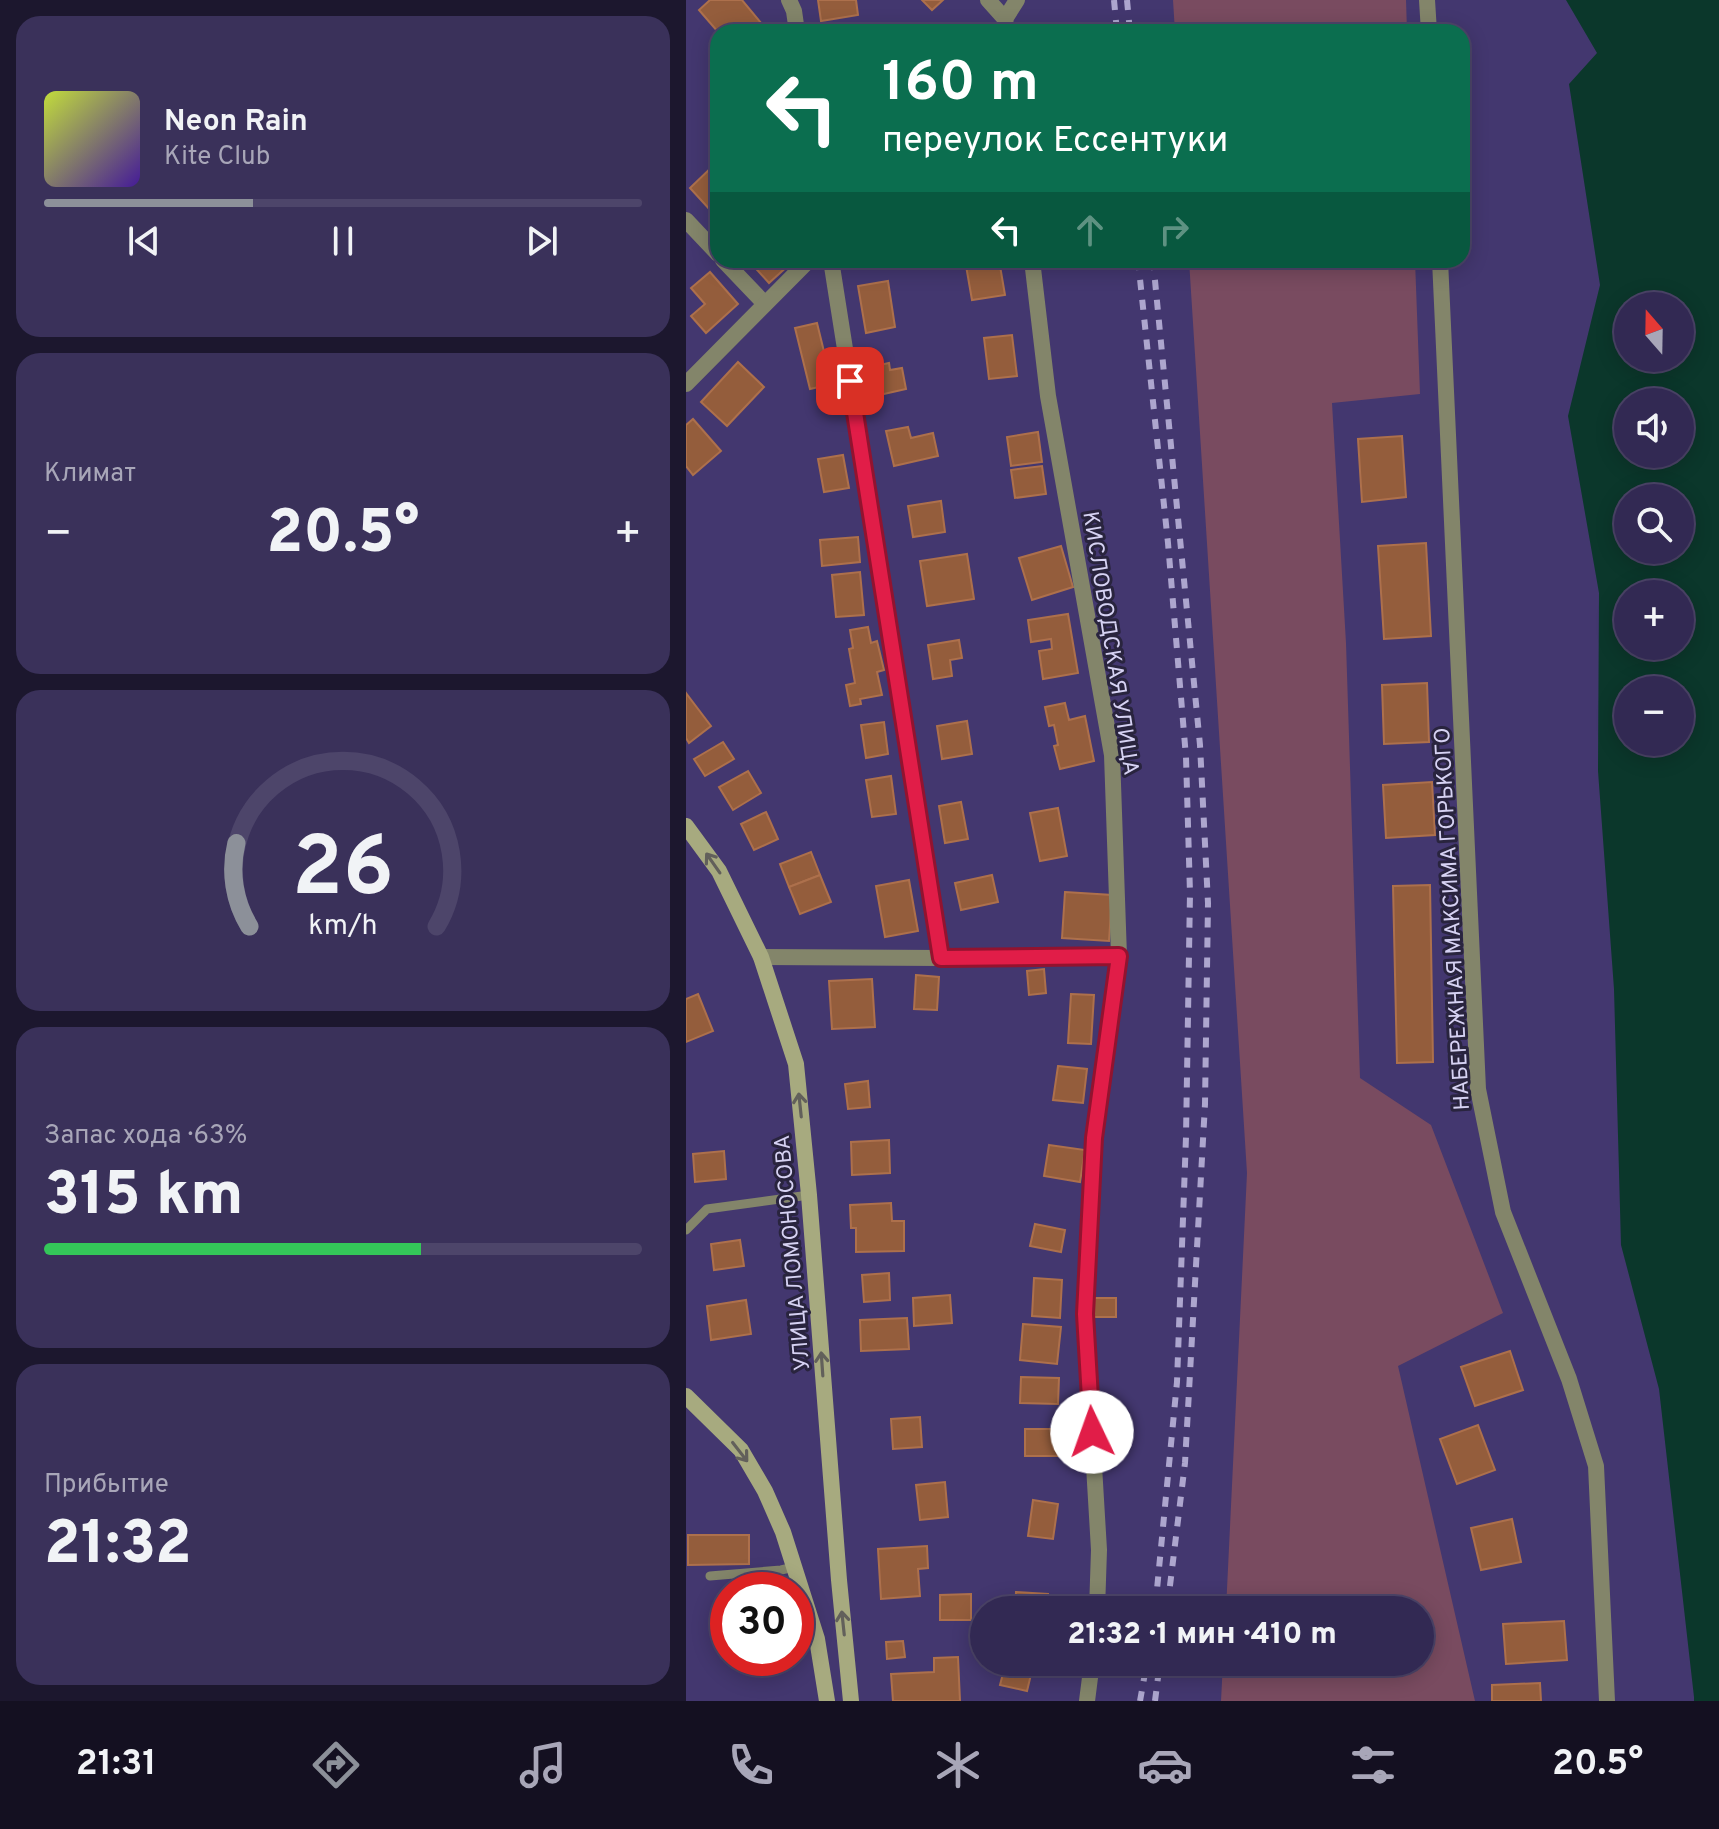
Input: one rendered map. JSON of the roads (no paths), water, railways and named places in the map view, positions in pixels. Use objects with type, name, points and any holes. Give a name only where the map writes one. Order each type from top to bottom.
[{"type":"main road","name":"УЛИЦА ЛОМОНОСОВА","points":[[686,826],[719,871],[761,957],[796,1064],[851,1701]]},
{"type":"main road","points":[[686,1396],[741,1450],[765,1491],[783,1532],[817,1639],[827,1701]]},
{"type":"street","points":[[789,0],[796,24]]},
{"type":"street","points":[[988,0],[1005,24]]},
{"type":"street","points":[[1007,24],[1017,0]]},
{"type":"street","points":[[1427,0],[1428,24]]},
{"type":"street","points":[[686,220],[710,246]]},
{"type":"street","points":[[731,268],[765,304]]},
{"type":"street","points":[[686,384],[801,268]]},
{"type":"street","points":[[832,268],[941,958]]},
{"type":"street","name":"КИСЛОВОДСКАЯ УЛИЦА","points":[[1033,268],[1048,396],[1112,755],[1119,956],[1094,1138],[1085,1314],[1099,1550],[1097,1596]]},
{"type":"street","name":"НАБЕРЕЖНАЯ МАКСИМА ГОРЬКОГО","points":[[1440,268],[1478,1089],[1503,1212],[1569,1379],[1596,1466],[1607,1701]]},
{"type":"street","points":[[761,957],[1119,956]]},
{"type":"street","points":[[1087,1701],[1090,1676]]},
{"type":"lane","points":[[686,1230],[707,1209],[809,1195]]},
{"type":"lane","points":[[757,1572],[794,1567]]},
{"type":"railway","points":[[1114,0],[1116,24]]},
{"type":"railway","points":[[1127,0],[1129,24]]},
{"type":"railway","points":[[1139,268],[1168,543],[1186,757],[1190,893],[1186,1137],[1177,1382],[1156,1596]]},
{"type":"railway","points":[[1154,268],[1200,745],[1208,903],[1205,1104],[1185,1463],[1169,1596]]},
{"type":"railway","points":[[1140,1701],[1144,1676]]},
{"type":"railway","points":[[1155,1701],[1158,1676]]}]
